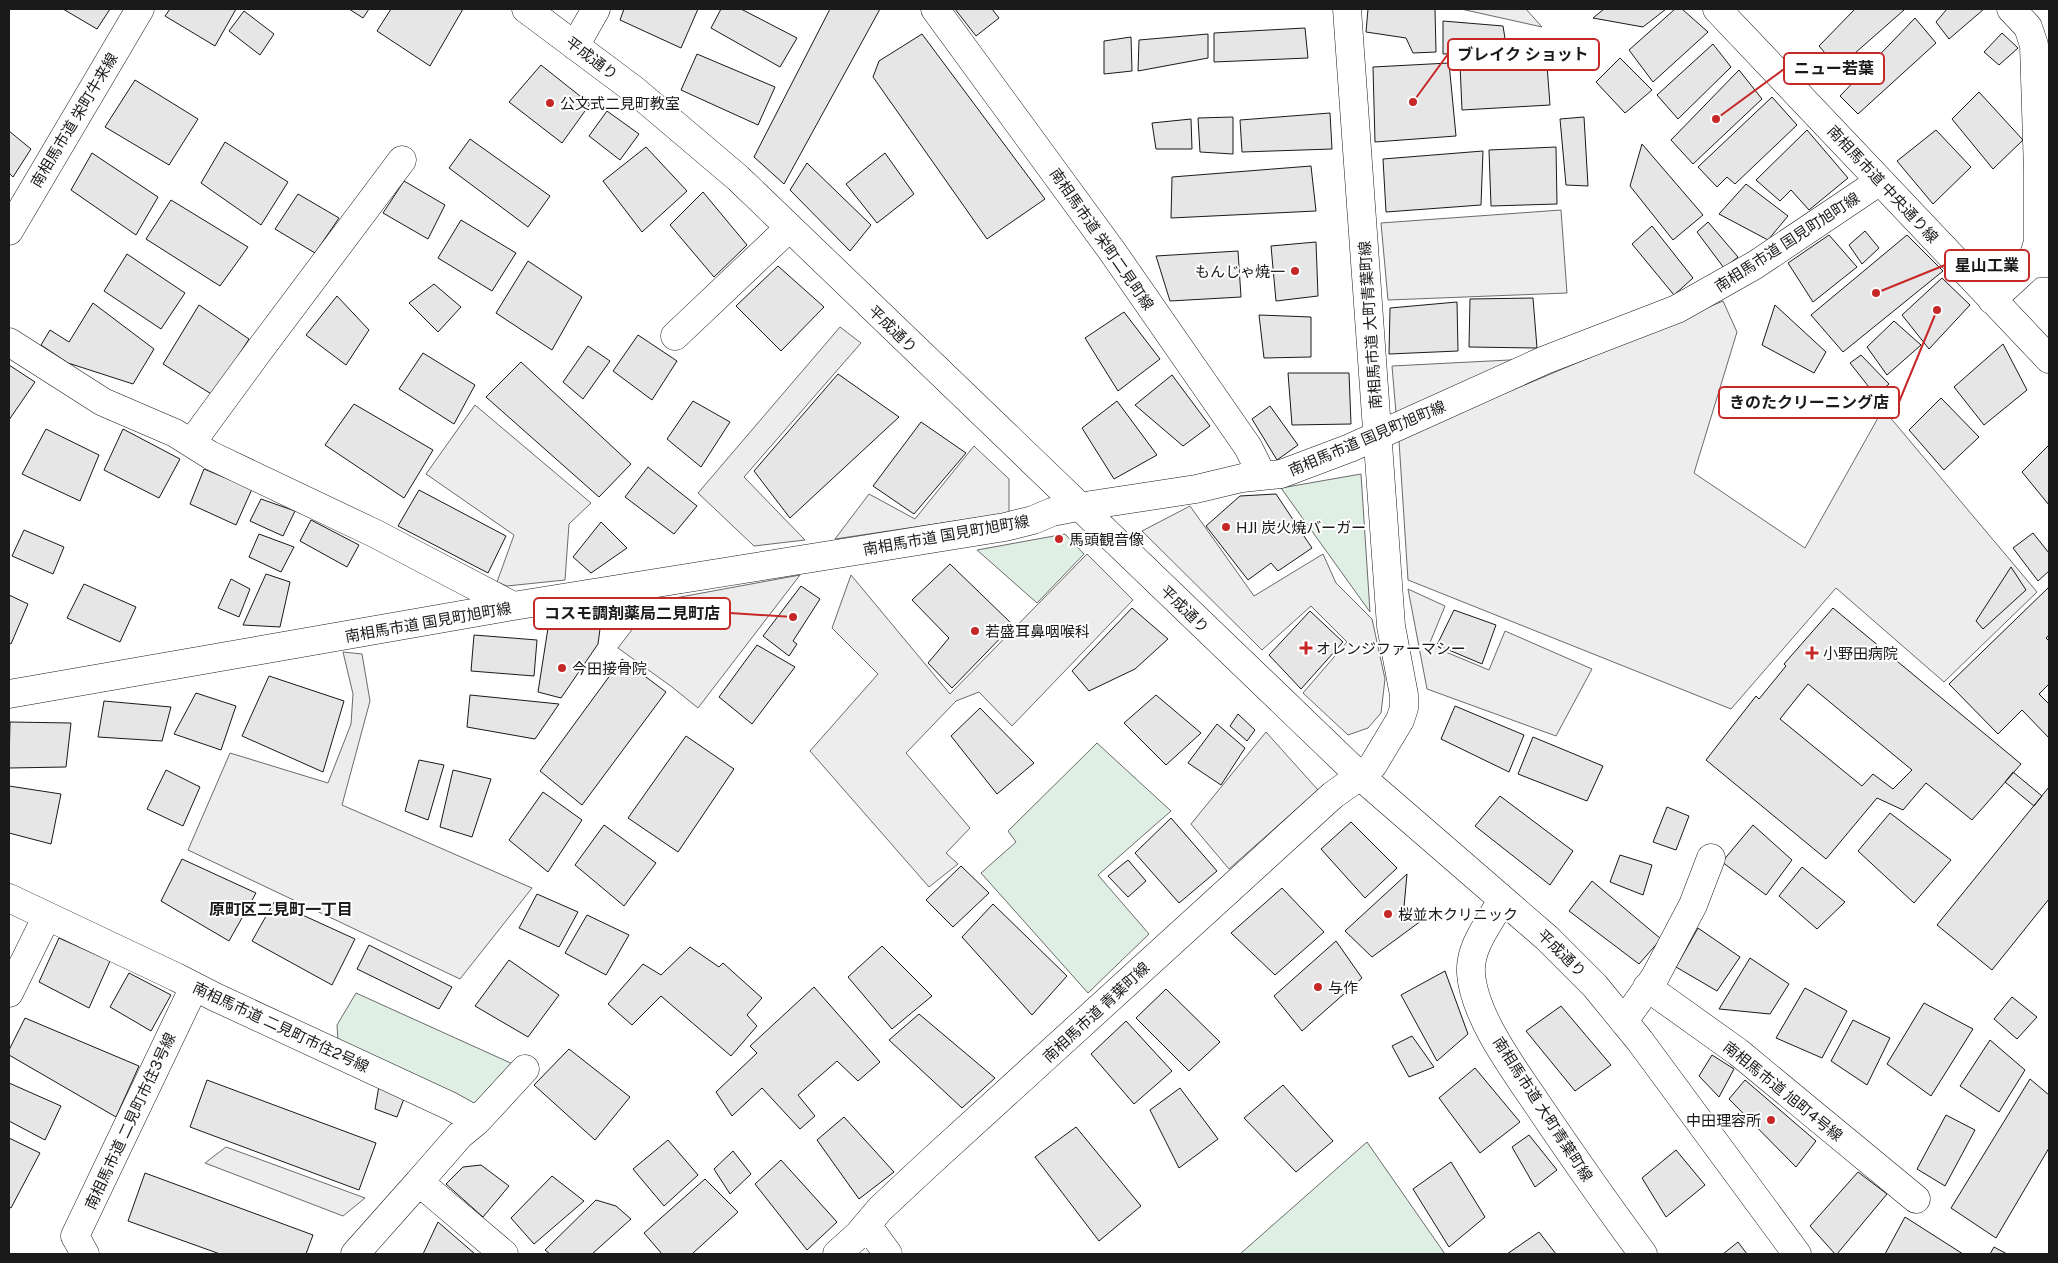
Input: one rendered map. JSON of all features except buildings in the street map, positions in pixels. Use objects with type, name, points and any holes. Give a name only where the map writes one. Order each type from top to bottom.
[{"type":"street","name":"南相馬市道 栄町牛来線","points":[[9,231],[140,9]]},
{"type":"street","name":"平成通り","points":[[526,9],[633,89],[687,133],[789,228],[1360,776],[1547,938],[1595,986],[1624,1020],[1797,1254]]},
{"type":"street","points":[[575,46],[596,9]]},
{"type":"street","name":"南相馬市道 栄町二見町線","points":[[935,9],[1112,251],[1248,448],[1262,475]]},
{"type":"street","name":"南相馬市道 大町青葉町線","points":[[1347,9],[1391,626],[1404,695],[1404,708],[1400,720],[1373,765],[1360,776]]},
{"type":"street","name":"南相馬市道 中央通り線","points":[[1717,9],[2049,359]]},
{"type":"street","points":[[1992,300],[2040,264],[2034,45],[2019,18]]},
{"type":"street","points":[[192,442],[402,160]]},
{"type":"street","name":"南相馬市道 国見町旭町線","points":[[9,694],[513,606],[1005,527],[1033,520],[1052,512],[1078,507],[1196,489],[1262,475],[1281,474],[1350,448],[1545,360],[1677,309],[1755,266],[1880,181]]},
{"type":"street","points":[[675,336],[789,228]]},
{"type":"street","points":[[9,342],[103,402],[192,442],[210,455],[376,534],[513,606]]},
{"type":"street","name":"南相馬市道 青葉町線","points":[[837,1254],[867,1226],[880,1209],[926,1166],[1332,795],[1360,776]]},
{"type":"street","points":[[1624,1020],[1654,977],[1693,905],[1711,858]]},
{"type":"street","name":"南相馬市道 二見町市住2号線","points":[[9,898],[194,987],[450,1106],[477,1121]]},
{"type":"street","name":"南相馬市道 大町青葉町線","points":[[1502,900],[1473,953],[1471,972],[1475,993],[1499,1047],[1643,1254]]},
{"type":"street","points":[[9,993],[47,916]]},
{"type":"street","name":"南相馬市道 二見町市住3号線","points":[[85,1254],[76,1236],[194,987]]},
{"type":"street","name":"南相馬市道 旭町4号線","points":[[1647,987],[1738,1052],[1916,1199]]},
{"type":"street","points":[[355,1254],[460,1135],[477,1121],[525,1069]]},
{"type":"street","points":[[419,1182],[504,1254]]},
{"type":"street","points":[[867,1226],[888,1254]]},
{"type":"green space","points":[[1361,474],[1370,612],[1281,488]]},
{"type":"green space","points":[[1065,534],[1084,554],[1037,603],[977,550]]},
{"type":"green space","points":[[1097,743],[1171,811],[1098,875],[1149,934],[1088,993],[981,873],[1016,842],[1008,831]]},
{"type":"green space","points":[[356,993],[515,1065],[477,1107],[338,1041],[337,1025]]},
{"type":"green space","points":[[1367,1142],[1445,1254],[1240,1254]]},
{"type":"shaded area","points":[[1461,9],[1526,9],[1542,27]]},
{"type":"shaded area","points":[[1561,210],[1567,293],[1388,300],[1381,223]]},
{"type":"shaded area","points":[[1723,301],[1737,332],[1694,473],[1805,548],[1883,409],[2037,592],[1944,682],[1836,588],[1731,709],[1408,580],[1399,441],[1501,395]]},
{"type":"shaded area","points":[[840,327],[861,343],[744,477],[805,540],[754,546],[698,493]]},
{"type":"shaded area","points":[[1529,359],[1396,413],[1392,366]]},
{"type":"shaded area","points":[[475,405],[591,503],[569,524],[565,580],[507,586],[497,582],[514,535],[426,474]]},
{"type":"shaded area","points":[[974,446],[1009,479],[1009,513],[835,539],[869,494],[915,519]]},
{"type":"shaded area","points":[[1190,506],[1254,596],[1323,554],[1336,583],[1372,619],[1385,679],[1381,713],[1368,728],[1348,735],[1303,693],[1347,642],[1311,606],[1262,650],[1142,531]]},
{"type":"shaded area","points":[[1087,554],[1133,600],[1012,726],[979,692],[956,701],[906,753],[970,828],[946,853],[958,864],[929,887],[810,751],[878,674],[832,628],[851,575],[950,694]]},
{"type":"shaded area","points":[[800,575],[698,708],[618,648],[653,602]]},
{"type":"shaded area","points":[[1408,589],[1445,606],[1429,645],[1489,670],[1505,631],[1592,669],[1556,736],[1427,689]]},
{"type":"shaded area","points":[[343,652],[362,654],[370,701],[342,805],[532,888],[460,979],[188,850],[230,753],[328,783],[351,724],[353,694]]},
{"type":"shaded area","points":[[1266,732],[1318,790],[1229,869],[1191,824]]},
{"type":"shaded area","points":[[226,1147],[365,1198],[343,1216],[205,1163]]},
{"type":"place","name":"ブレイク ショット","points":[[1413,102]]},
{"type":"place","name":"公文式二見町教室","points":[[550,103]]},
{"type":"place","name":"ニュー若葉","points":[[1716,119]]},
{"type":"place","name":"もんじゃ焼一","points":[[1295,271]]},
{"type":"place","name":"星山工業","points":[[1876,293]]},
{"type":"place","name":"きのたクリーニング店","points":[[1937,310]]},
{"type":"place","name":"HJI 炭火焼バーガー","points":[[1226,527]]},
{"type":"place","name":"馬頭観音像","points":[[1059,539]]},
{"type":"place","name":"コスモ調剤薬局二見町店","points":[[793,617]]},
{"type":"place","name":"若盛耳鼻咽喉科","points":[[975,631]]},
{"type":"place","name":"オレンジファーマシー","points":[[1306,648]]},
{"type":"place","name":"小野田病院","points":[[1812,653]]},
{"type":"place","name":"今田接骨院","points":[[562,668]]},
{"type":"place","name":"桜並木クリニック","points":[[1388,914]]},
{"type":"place","name":"与作","points":[[1318,987]]},
{"type":"place","name":"中田理容所","points":[[1771,1120]]},
{"type":"district","name":"原町区二見町一丁目","points":[[281,909]]}]
